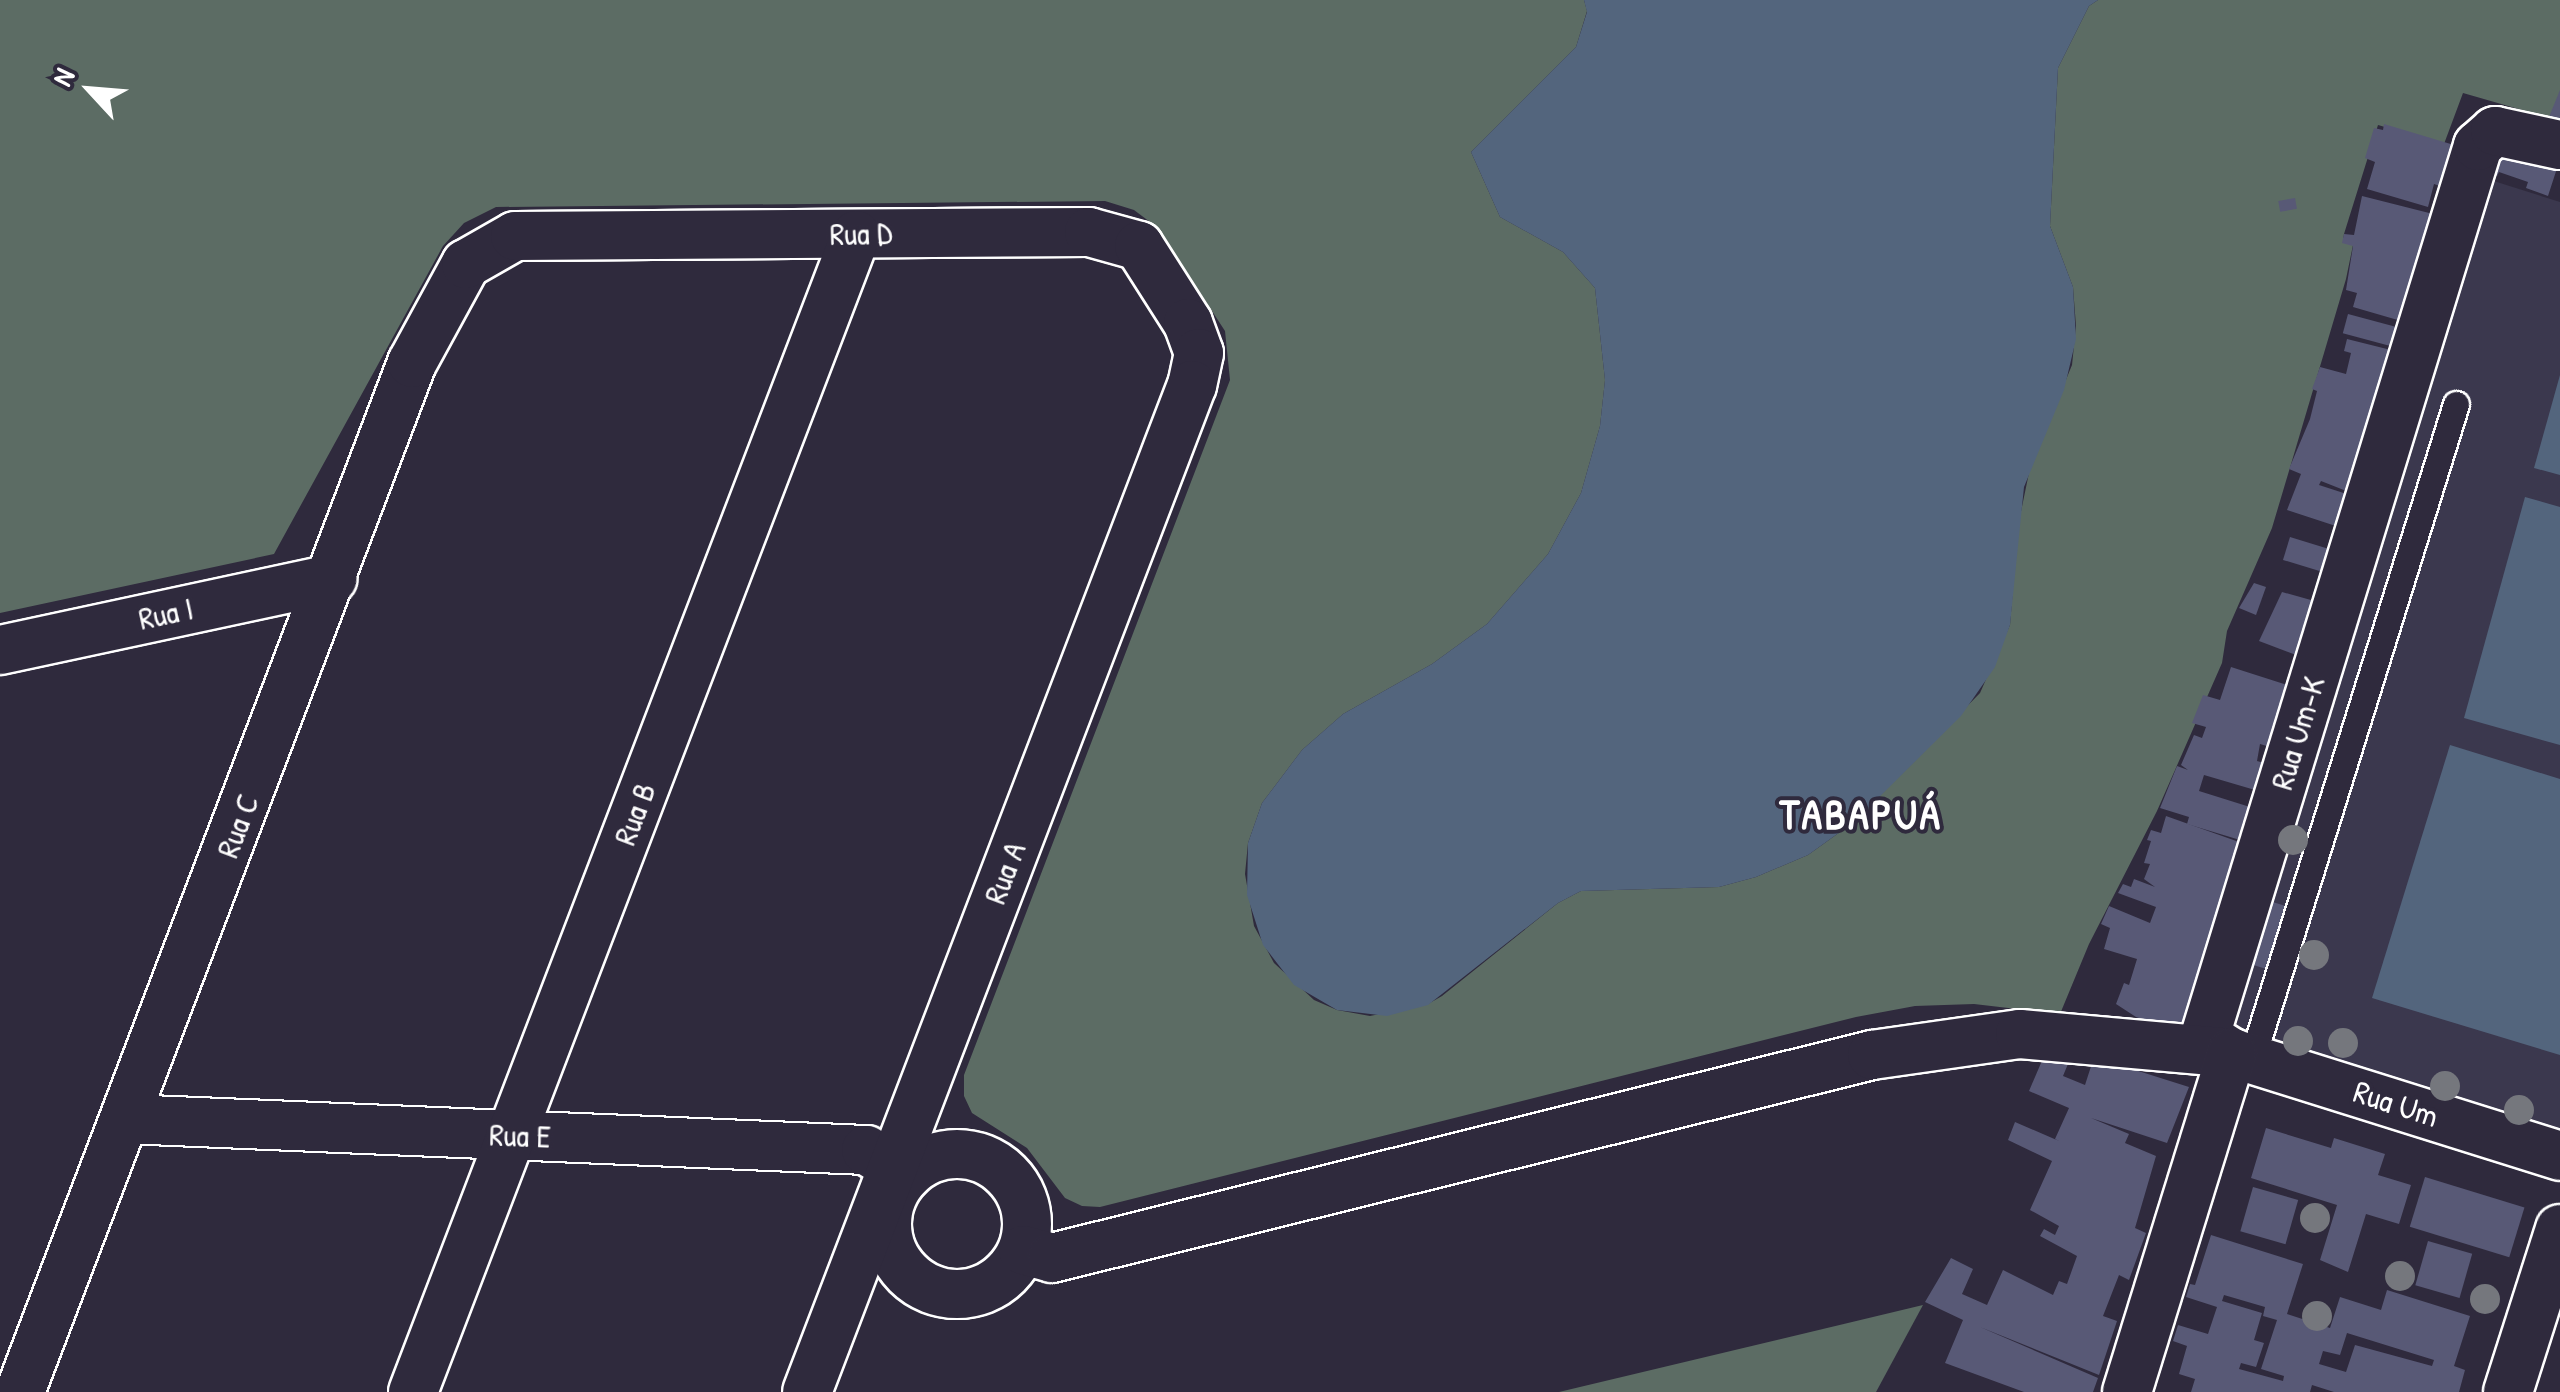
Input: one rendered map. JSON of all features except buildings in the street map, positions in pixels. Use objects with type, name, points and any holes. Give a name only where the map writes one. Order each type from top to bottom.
[{"type":"street","name":"Rua Um-K","points":[[2242,1056],[2206,1036],[2478,146],[2495,131],[2560,145]]},
{"type":"street","name":"Rua D","points":[[466,264],[515,236],[1089,232],[1139,246],[1188,323],[1198,353]]},
{"type":"street","name":"Rua B","points":[[413,1392],[856,234]]},
{"type":"street","name":"Rua C","points":[[20,1392],[412,363],[466,264]]},
{"type":"street","name":"Rua A","points":[[808,1392],[900,1170],[1192,385],[1198,353]]},
{"type":"street","name":"Rua I","points":[[0,650],[332,579]]},
{"type":"street","name":"Rua Um","points":[[1023,1250],[1052,1258],[1872,1054],[2020,1034],[2242,1056],[2560,1156]]},
{"type":"street","points":[[2127,1392],[2242,1056]]},
{"type":"street","name":"Rua E","points":[[126,1119],[866,1150],[900,1170]]},
{"type":"street","points":[[955,1154],[997,1166],[1014,1184],[1025,1206],[1023,1250],[1003,1278],[982,1290],[953,1295],[920,1285],[896,1261],[888,1238],[890,1204],[900,1170],[955,1154]]},
{"type":"street","points":[[2508,1392],[2560,1229]]},
{"type":"lane","points":[[2242,1056],[2456,404]]},
{"type":"shaded area","points":[[2481,177],[2560,202],[2560,1132],[2222,1027]]},
{"type":"green space","points":[[0,0],[1584,0],[1587,11],[1576,47],[1471,152],[1500,217],[1563,252],[1595,288],[1605,380],[1600,426],[1581,493],[1548,554],[1487,624],[1432,664],[1343,714],[1302,750],[1262,803],[1248,843],[1245,874],[1254,926],[1274,963],[1314,1000],[1337,1010],[1370,1016],[1428,1004],[1442,996],[1558,903],[1581,891],[1719,887],[1756,877],[1808,855],[1854,822],[1980,693],[2010,625],[2018,526],[2030,468],[2072,365],[2076,326],[2073,287],[2050,226],[2058,68],[2089,6],[2098,0],[2560,0],[2560,121],[2463,93],[2444,144],[2378,125],[2344,234],[2343,241],[2353,245],[2346,279],[2272,528],[2227,631],[2222,663],[2157,811],[2089,944],[2060,1014],[1974,1004],[1915,1006],[1856,1017],[1100,1207],[1082,1206],[1065,1198],[1027,1148],[972,1113],[964,1096],[964,1075],[1230,380],[1225,331],[1158,228],[1134,210],[1105,201],[496,207],[464,223],[443,246],[274,554],[0,613]]},
{"type":"green space","points":[[1923,1305],[1876,1392],[1559,1392]]},
{"type":"water","points":[[1584,0],[2098,0],[2089,6],[2058,68],[2050,226],[2073,287],[2076,339],[2064,390],[2024,487],[2010,625],[1995,667],[1961,716],[1854,822],[1808,855],[1756,877],[1719,887],[1581,891],[1558,903],[1428,1005],[1387,1016],[1337,1010],[1294,985],[1263,945],[1247,895],[1248,843],[1262,803],[1302,750],[1343,714],[1432,664],[1487,624],[1548,554],[1581,493],[1600,426],[1605,380],[1595,288],[1563,252],[1500,217],[1471,152],[1576,47],[1587,12]]},
{"type":"water","points":[[2560,375],[2560,475],[2534,468]]},
{"type":"water","points":[[2525,497],[2560,507],[2560,745],[2464,718]]},
{"type":"water","points":[[2450,745],[2560,779],[2560,1055],[2372,998]]},
{"type":"district","name":"TABAPUÁ","points":[[1861,814]]}]
